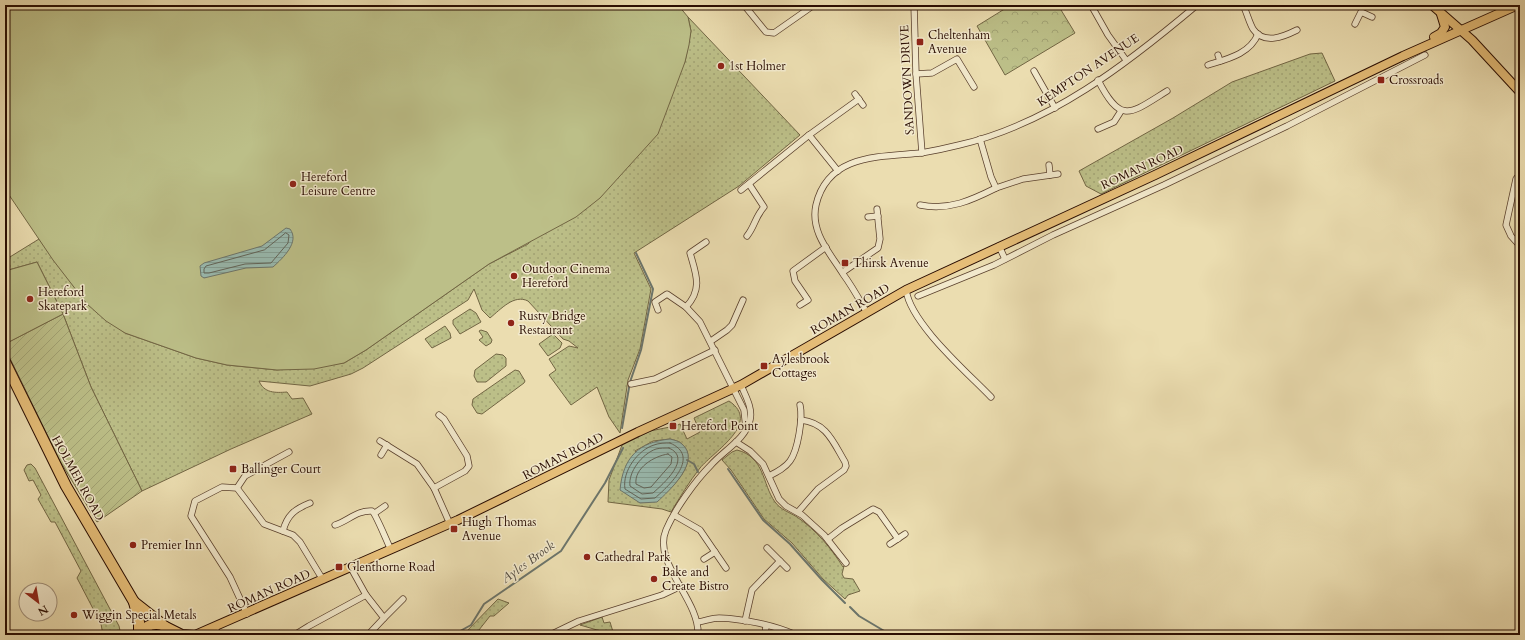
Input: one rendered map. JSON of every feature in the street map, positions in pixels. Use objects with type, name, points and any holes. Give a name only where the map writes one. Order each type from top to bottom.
[{"type":"highway","name":"HOLMER ROAD","points":[[5,362],[63,480],[134,602],[139,622],[139,635]]},
{"type":"highway","name":"HOLMER ROAD","points":[[134,602],[165,626],[172,635]]},
{"type":"highway","points":[[139,635],[148,625],[153,624],[165,626]]},
{"type":"main road","points":[[1432,5],[1441,14],[1462,29],[1520,92]]},
{"type":"main road","name":"ROMAN ROAD","points":[[165,626],[182,634],[196,635],[216,631],[247,614],[450,524],[638,432],[741,385],[906,290],[1317,96],[1462,29],[1518,5]]},
{"type":"main road","points":[[1403,56],[1407,49],[1442,33],[1445,27],[1441,14]]},
{"type":"street","points":[[744,5],[766,32],[770,34],[774,33],[814,5]]},
{"type":"street","name":"SANDOWN DRIVE","points":[[914,5],[916,74],[922,153]]},
{"type":"street","points":[[1091,5],[1108,35],[1126,60]]},
{"type":"street","name":"KEMPTON AVENUE","points":[[867,312],[826,247],[818,231],[816,206],[826,184],[838,171],[861,160],[922,153],[980,139],[1021,124],[1055,108],[1098,80],[1197,5]]},
{"type":"street","points":[[1243,5],[1253,28],[1258,34],[1273,38],[1297,30]]},
{"type":"street","points":[[1358,5],[1361,12],[1372,17]]},
{"type":"street","points":[[1355,24],[1361,12]]},
{"type":"street","points":[[1208,65],[1247,49],[1254,43],[1258,34]]},
{"type":"street","points":[[1218,55],[1220,61]]},
{"type":"street","name":"ROMAN ROAD","points":[[918,296],[1005,259],[1323,108],[1425,55]]},
{"type":"street","points":[[916,74],[932,72],[957,59],[974,88]]},
{"type":"street","points":[[1034,71],[1055,108]]},
{"type":"street","points":[[1098,80],[1108,98],[1121,112],[1138,109],[1167,91]]},
{"type":"street","points":[[741,190],[857,96],[863,105]]},
{"type":"street","points":[[1317,96],[1323,108]]},
{"type":"street","points":[[1098,129],[1114,122],[1121,112]]},
{"type":"street","points":[[808,135],[838,171]]},
{"type":"street","points":[[980,139],[991,177],[996,188]]},
{"type":"street","points":[[1049,165],[1050,175]]},
{"type":"street","points":[[920,205],[933,207],[962,204],[996,188],[1023,179],[1058,174]]},
{"type":"street","points":[[1520,174],[1516,179],[1506,225],[1511,236],[1520,246]]},
{"type":"street","points":[[746,236],[752,229],[756,216],[764,207],[748,184]]},
{"type":"street","points":[[843,272],[878,248],[880,239],[877,209]]},
{"type":"street","points":[[868,217],[878,216]]},
{"type":"street","points":[[686,307],[695,298],[697,286],[696,271],[690,252],[706,242]]},
{"type":"street","points":[[999,246],[1005,259]]},
{"type":"street","points":[[800,305],[808,300],[795,280],[793,271],[826,247]]},
{"type":"street","points":[[906,290],[908,302],[931,334],[991,397]]},
{"type":"street","points":[[658,310],[655,302],[666,294],[686,307],[700,322],[715,350],[732,389],[744,410],[746,428]]},
{"type":"street","points":[[710,341],[732,325],[743,300]]},
{"type":"street","points":[[631,384],[655,378],[715,350]]},
{"type":"street","points":[[698,635],[698,622],[663,549],[665,532],[674,515],[704,472],[736,442],[750,421],[751,412],[741,385]]},
{"type":"street","points":[[770,476],[786,466],[791,460],[801,420],[800,405]]},
{"type":"street","points":[[434,488],[465,471],[470,462],[444,419],[440,415]]},
{"type":"street","points":[[798,512],[818,489],[844,470],[846,466],[826,431],[814,422],[801,420]]},
{"type":"street","points":[[380,441],[417,464],[434,488],[450,524]]},
{"type":"street","points":[[736,442],[760,461],[770,476],[776,496],[786,506],[798,512],[828,539],[846,563]]},
{"type":"street","points":[[381,455],[387,445]]},
{"type":"street","points":[[237,488],[245,476],[289,452]]},
{"type":"street","points":[[247,614],[230,577],[191,516],[192,506],[200,498],[222,487],[237,488],[264,524],[293,535],[300,542],[323,580]]},
{"type":"street","points":[[283,531],[290,514],[298,508],[310,503]]},
{"type":"street","points":[[375,513],[385,506]]},
{"type":"street","points":[[828,539],[842,528],[873,509],[879,512],[898,539]]},
{"type":"street","points":[[335,525],[342,523],[363,511],[372,511],[375,513],[391,550]]},
{"type":"street","points":[[674,515],[700,530],[726,568]]},
{"type":"street","points":[[890,544],[905,534]]},
{"type":"street","points":[[767,548],[787,568]]},
{"type":"street","points":[[704,559],[715,552]]},
{"type":"street","points":[[745,621],[752,590],[780,561]]},
{"type":"street","points":[[351,568],[366,595],[384,618]]},
{"type":"street","points":[[550,635],[559,633],[579,621],[662,595],[681,586]]},
{"type":"street","points":[[296,634],[366,595]]},
{"type":"street","points":[[368,635],[403,600]]},
{"type":"street","points":[[698,622],[718,618],[745,621],[788,631],[796,635]]},
{"type":"street","points":[[765,635],[766,626]]},
{"type":"green space","name":"Hereford Leisure Centre","points":[[5,5],[678,5],[688,17],[691,31],[685,62],[658,134],[600,198],[576,217],[489,264],[366,350],[344,363],[314,369],[277,370],[227,365],[196,358],[125,333],[106,321],[87,304],[53,260],[5,189]]},
{"type":"green space","points":[[1011,5],[1058,5],[1075,33],[1005,75],[977,26]]},
{"type":"green space","points":[[688,17],[800,135],[739,186],[634,253],[651,289],[640,349],[628,380],[620,433],[609,417],[597,387],[571,405],[549,375],[556,370],[549,359],[569,346],[578,348],[569,341],[563,339],[528,301],[523,299],[513,301],[490,318],[482,310],[474,289],[468,300],[363,368],[351,374],[310,386],[259,381],[267,390],[287,392],[292,399],[303,398],[312,414],[231,449],[142,491],[91,387],[63,314],[37,262],[5,271],[5,260],[39,239],[87,304],[125,333],[196,358],[227,365],[277,370],[344,363],[366,350],[489,264],[528,244],[685,62],[691,31]]},
{"type":"green space","points":[[1322,53],[1335,81],[1101,194],[1086,186],[1079,171],[1173,118],[1232,82],[1310,54]]},
{"type":"green space","name":"Hereford Skatepark","points":[[37,262],[63,314],[5,344],[5,271]]},
{"type":"green space","points":[[470,309],[476,313],[481,322],[460,334],[453,324],[453,320]]},
{"type":"green space","points":[[63,314],[91,387],[142,491],[97,522],[60,461],[5,348],[5,344]]},
{"type":"green space","points":[[445,326],[450,333],[451,338],[432,348],[425,339]]},
{"type":"green space","points":[[481,330],[487,332],[492,340],[491,343],[486,346],[479,340],[483,337],[479,331]]},
{"type":"green space","points":[[553,334],[562,343],[560,348],[548,356],[539,344]]},
{"type":"green space","points":[[496,354],[503,355],[506,358],[506,366],[486,382],[477,382],[474,376],[475,370]]},
{"type":"green space","points":[[515,370],[519,371],[525,381],[524,383],[482,414],[477,413],[472,405],[473,399]]},
{"type":"green space","points":[[729,401],[738,409],[740,418],[738,427],[732,436],[700,468],[688,484],[671,512],[662,509],[608,502],[609,480],[622,445],[650,431],[671,428],[680,424],[687,439],[700,432],[694,418]],"holes":[[[670,439],[678,441],[682,444],[688,456],[685,470],[667,492],[635,451],[653,441]]]},
{"type":"green space","points":[[737,450],[753,459],[762,472],[771,495],[777,505],[804,522],[817,534],[828,546],[843,567],[844,566],[842,574],[844,578],[853,579],[860,591],[848,595],[845,599],[823,579],[792,543],[764,519],[731,470],[722,460]]},
{"type":"green space","points":[[31,464],[35,468],[119,626],[121,635],[103,635],[101,624],[77,578],[81,571],[55,522],[51,522],[38,499],[41,495],[33,480],[29,481],[24,470],[27,465]]},
{"type":"green space","points":[[498,599],[509,603],[494,616],[490,616],[475,635],[463,635]]},
{"type":"green space","points":[[602,617],[604,623],[610,622],[614,635],[580,625]]},
{"type":"water","points":[[286,228],[290,229],[293,234],[292,244],[289,250],[273,267],[246,268],[204,278],[201,276],[200,266],[204,263],[262,246]]},
{"type":"water","points":[[670,439],[678,441],[682,444],[687,451],[688,459],[682,475],[669,491],[657,502],[640,503],[620,490],[625,469],[634,453],[650,444]]},
{"type":"waterway","name":"Ayles Brook","points":[[622,428],[630,382],[641,350],[653,289],[636,253]]},
{"type":"waterway","name":"Ayles Brook","points":[[453,635],[471,625],[484,604],[561,551],[605,483],[623,448]]},
{"type":"waterway","points":[[687,460],[694,464],[698,472]]},
{"type":"waterway","points":[[728,469],[763,520],[790,544],[845,603]]},
{"type":"waterway","points":[[850,607],[859,616],[891,635]]},
{"type":"place","name":"Cheltenham Avenue","points":[[920,42]]},
{"type":"place","name":"1st Holmer","points":[[721,66]]},
{"type":"place","name":"Crossroads","points":[[1381,80]]},
{"type":"place","name":"Hereford Leisure Centre","points":[[293,184]]},
{"type":"place","name":"Thirsk Avenue","points":[[845,263]]},
{"type":"place","name":"Outdoor Cinema Hereford","points":[[514,276]]},
{"type":"place","name":"Hereford Skatepark","points":[[30,299]]},
{"type":"place","name":"Rusty Bridge Restaurant","points":[[511,323]]},
{"type":"place","name":"Aylesbrook Cottages","points":[[764,366]]},
{"type":"place","name":"Hereford Point","points":[[673,426]]},
{"type":"place","name":"Ballinger Court","points":[[233,469]]},
{"type":"place","name":"Hugh Thomas Avenue","points":[[454,529]]},
{"type":"place","name":"Premier Inn","points":[[133,545]]},
{"type":"place","name":"Cathedral Park","points":[[587,557]]},
{"type":"place","name":"Glenthorne Road","points":[[339,567]]},
{"type":"place","name":"Bake and Create Bistro","points":[[654,579]]},
{"type":"place","name":"Wiggin Special Metals","points":[[74,615]]}]
